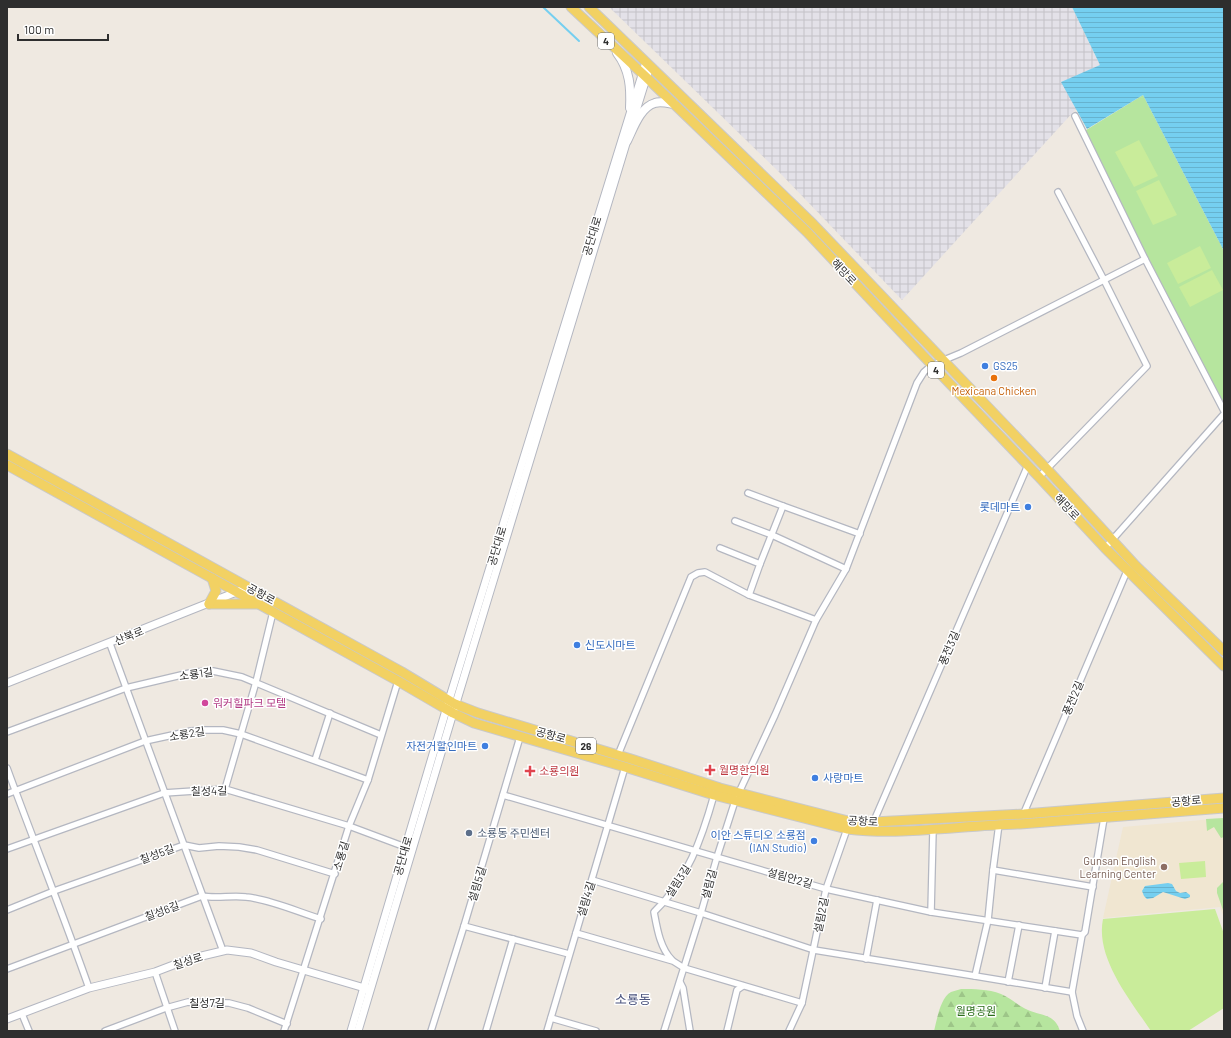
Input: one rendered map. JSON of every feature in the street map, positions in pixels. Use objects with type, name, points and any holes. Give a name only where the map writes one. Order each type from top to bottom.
[{"type":"main road","name":"해망로","points":[[571,7],[807,232],[1127,571],[1224,666]]},
{"type":"main road","name":"해망로","points":[[589,7],[813,224],[1047,469],[1136,566],[1224,651]]},
{"type":"main road","points":[[613,48],[622,59],[630,78],[630,108]]},
{"type":"main road","points":[[626,142],[641,114],[648,107],[654,103],[674,104]]},
{"type":"main road","name":"공항로","points":[[7,454],[396,668],[474,722],[714,795],[737,797],[852,822],[1024,814],[1224,798]]},
{"type":"main road","name":"공항로","points":[[7,465],[398,681],[451,706],[618,755],[737,797],[847,829],[869,832],[933,830],[1224,808]]},
{"type":"main road","points":[[212,578],[216,591],[210,604],[260,604]]},
{"type":"street","name":"공단대로","points":[[358,1031],[367,989],[408,849],[630,108],[648,64]]},
{"type":"street","name":"공단대로","points":[[451,706],[626,142],[644,75]]},
{"type":"street","points":[[1075,116],[1145,259],[1224,413],[1105,548]]},
{"type":"street","points":[[1039,477],[1147,366],[1058,192]]},
{"type":"street","points":[[932,365],[961,353],[1145,259]]},
{"type":"street","name":"설림길","points":[[664,1031],[717,857],[737,797],[816,620],[846,569],[917,383],[924,372],[932,365]]},
{"type":"street","name":"풍전3길","points":[[869,832],[1028,465]]},
{"type":"street","points":[[748,493],[860,534]]},
{"type":"street","points":[[749,595],[784,506]]},
{"type":"street","points":[[735,521],[772,535],[846,569]]},
{"type":"street","points":[[720,548],[760,564]]},
{"type":"street","name":"풍전2길","points":[[1020,824],[1127,571]]},
{"type":"street","points":[[618,755],[692,577],[698,573],[705,572],[749,595],[816,620]]},
{"type":"street","name":"산북로","points":[[7,684],[250,588]]},
{"type":"street","points":[[225,789],[256,682],[273,612]]},
{"type":"street","points":[[110,644],[223,951]]},
{"type":"street","name":"소룡1길","points":[[7,732],[126,688],[194,672],[212,671],[229,674],[256,682],[381,735]]},
{"type":"street","name":"소룡길","points":[[284,1031],[350,826],[368,780],[398,681]]},
{"type":"street","points":[[315,760],[330,714]]},
{"type":"street","name":"소룡2길","points":[[7,794],[145,741],[191,731],[205,730],[223,730],[241,734],[368,780]]},
{"type":"street","name":"설림5길","points":[[431,1031],[520,737]]},
{"type":"street","name":"설림4길","points":[[547,1031],[625,767]]},
{"type":"street","points":[[7,768],[74,944],[89,988]]},
{"type":"street","name":"칠성4길","points":[[7,849],[164,793],[225,789],[350,826],[408,849]]},
{"type":"street","name":"설림안2길","points":[[503,795],[826,889],[931,912],[1082,935]]},
{"type":"street","name":"설림3길","points":[[673,961],[668,956],[660,938],[654,912],[682,879],[696,850],[714,795]]},
{"type":"street","points":[[1083,1031],[1077,1016],[1072,992],[1082,935],[1085,932],[1104,818]]},
{"type":"street","points":[[976,976],[988,920],[993,870],[1000,824]]},
{"type":"street","name":"설림2길","points":[[790,1031],[802,1003],[826,889],[847,829]]},
{"type":"street","points":[[931,912],[933,830]]},
{"type":"street","name":"칠성5길","points":[[7,910],[184,845],[199,848],[226,846],[257,850],[335,874]]},
{"type":"street","points":[[993,870],[1092,887]]},
{"type":"street","points":[[592,880],[701,913],[814,950],[1072,992]]},
{"type":"street","name":"칠성6길","points":[[7,969],[202,896],[214,898],[228,896],[246,897],[261,900],[321,919]]},
{"type":"street","points":[[866,959],[877,900]]},
{"type":"street","points":[[1008,982],[1020,925]]},
{"type":"street","points":[[464,926],[570,954]]},
{"type":"street","points":[[1045,988],[1055,931]]},
{"type":"street","points":[[576,933],[673,961],[684,968],[802,1003]]},
{"type":"street","points":[[486,1031],[513,940]]},
{"type":"street","name":"칠성로","points":[[7,1019],[89,988],[155,972],[189,959],[227,950],[251,953],[367,989]]},
{"type":"street","points":[[155,972],[175,1031]]},
{"type":"street","points":[[680,982],[683,988],[690,1031]]},
{"type":"street","points":[[727,1031],[737,990],[743,986]]},
{"type":"street","name":"공단대로","points":[[351,1031],[367,989]]},
{"type":"street","name":"칠성7길","points":[[105,1031],[166,1008],[188,1002],[229,1003],[248,1008],[286,1024]]},
{"type":"street","points":[[22,1014],[29,1031]]},
{"type":"street","points":[[551,1018],[596,1031]]},
{"type":"shaded area","points":[[609,7],[1072,7],[1100,65],[1062,82],[1076,109],[902,300],[780,173]]},
{"type":"shaded area","name":"Gunsan English Learning Center","points":[[1224,818],[1224,918],[1220,907],[1103,918],[1123,827]]},
{"type":"green space","points":[[1143,95],[1224,251],[1224,411],[1083,132]]},
{"type":"green space","points":[[1139,140],[1158,176],[1134,187],[1115,152]]},
{"type":"green space","points":[[1159,180],[1177,215],[1153,225],[1136,191]]},
{"type":"green space","points":[[1200,246],[1211,268],[1178,284],[1167,263]]},
{"type":"green space","points":[[1212,270],[1223,290],[1190,307],[1179,287]]},
{"type":"green space","points":[[1224,818],[1224,837],[1221,838],[1214,827],[1207,831],[1206,819]]},
{"type":"green space","points":[[1205,861],[1206,877],[1181,879],[1179,863]]},
{"type":"green space","points":[[1224,881],[1224,913],[1217,893],[1217,888]]},
{"type":"green space","points":[[1215,909],[1224,934],[1224,1008],[1188,1031],[1151,1031],[1125,993],[1109,964],[1104,949],[1102,934],[1103,919]]},
{"type":"green space","name":"월명공원","points":[[961,989],[986,990],[1001,994],[1024,1008],[1051,1018],[1058,1025],[1060,1031],[934,1031],[944,999],[951,992]]},
{"type":"water","points":[[1072,7],[1224,7],[1224,251],[1143,95],[1087,129],[1061,82],[1100,65]]},
{"type":"water","points":[[1168,883],[1172,884],[1176,891],[1180,893],[1186,892],[1190,895],[1190,897],[1185,899],[1163,892],[1153,898],[1147,899],[1144,896],[1142,891],[1145,886]]},
{"type":"waterway","points":[[543,7],[579,41]]},
{"type":"place","name":"GS25","points":[[985,366]]},
{"type":"place","name":"Mexicana Chicken","points":[[994,378]]},
{"type":"place","name":"롯데마트","points":[[1028,507]]},
{"type":"place","name":"신도시마트","points":[[577,645]]},
{"type":"place","name":"워커힐파크 모텔","points":[[205,703]]},
{"type":"place","name":"자전거할인마트","points":[[485,746]]},
{"type":"place","name":"월명한의원","points":[[710,770]]},
{"type":"place","name":"소룡의원","points":[[530,771]]},
{"type":"place","name":"사랑마트","points":[[815,778]]},
{"type":"place","name":"소룡동 주민센터","points":[[469,833]]},
{"type":"place","name":"이안 스튜디오 소룡점 (IAN Studio)","points":[[814,841]]},
{"type":"place","name":"Gunsan English Learning Center","points":[[1164,867]]},
{"type":"district","name":"소룡동","points":[[633,999]]}]
